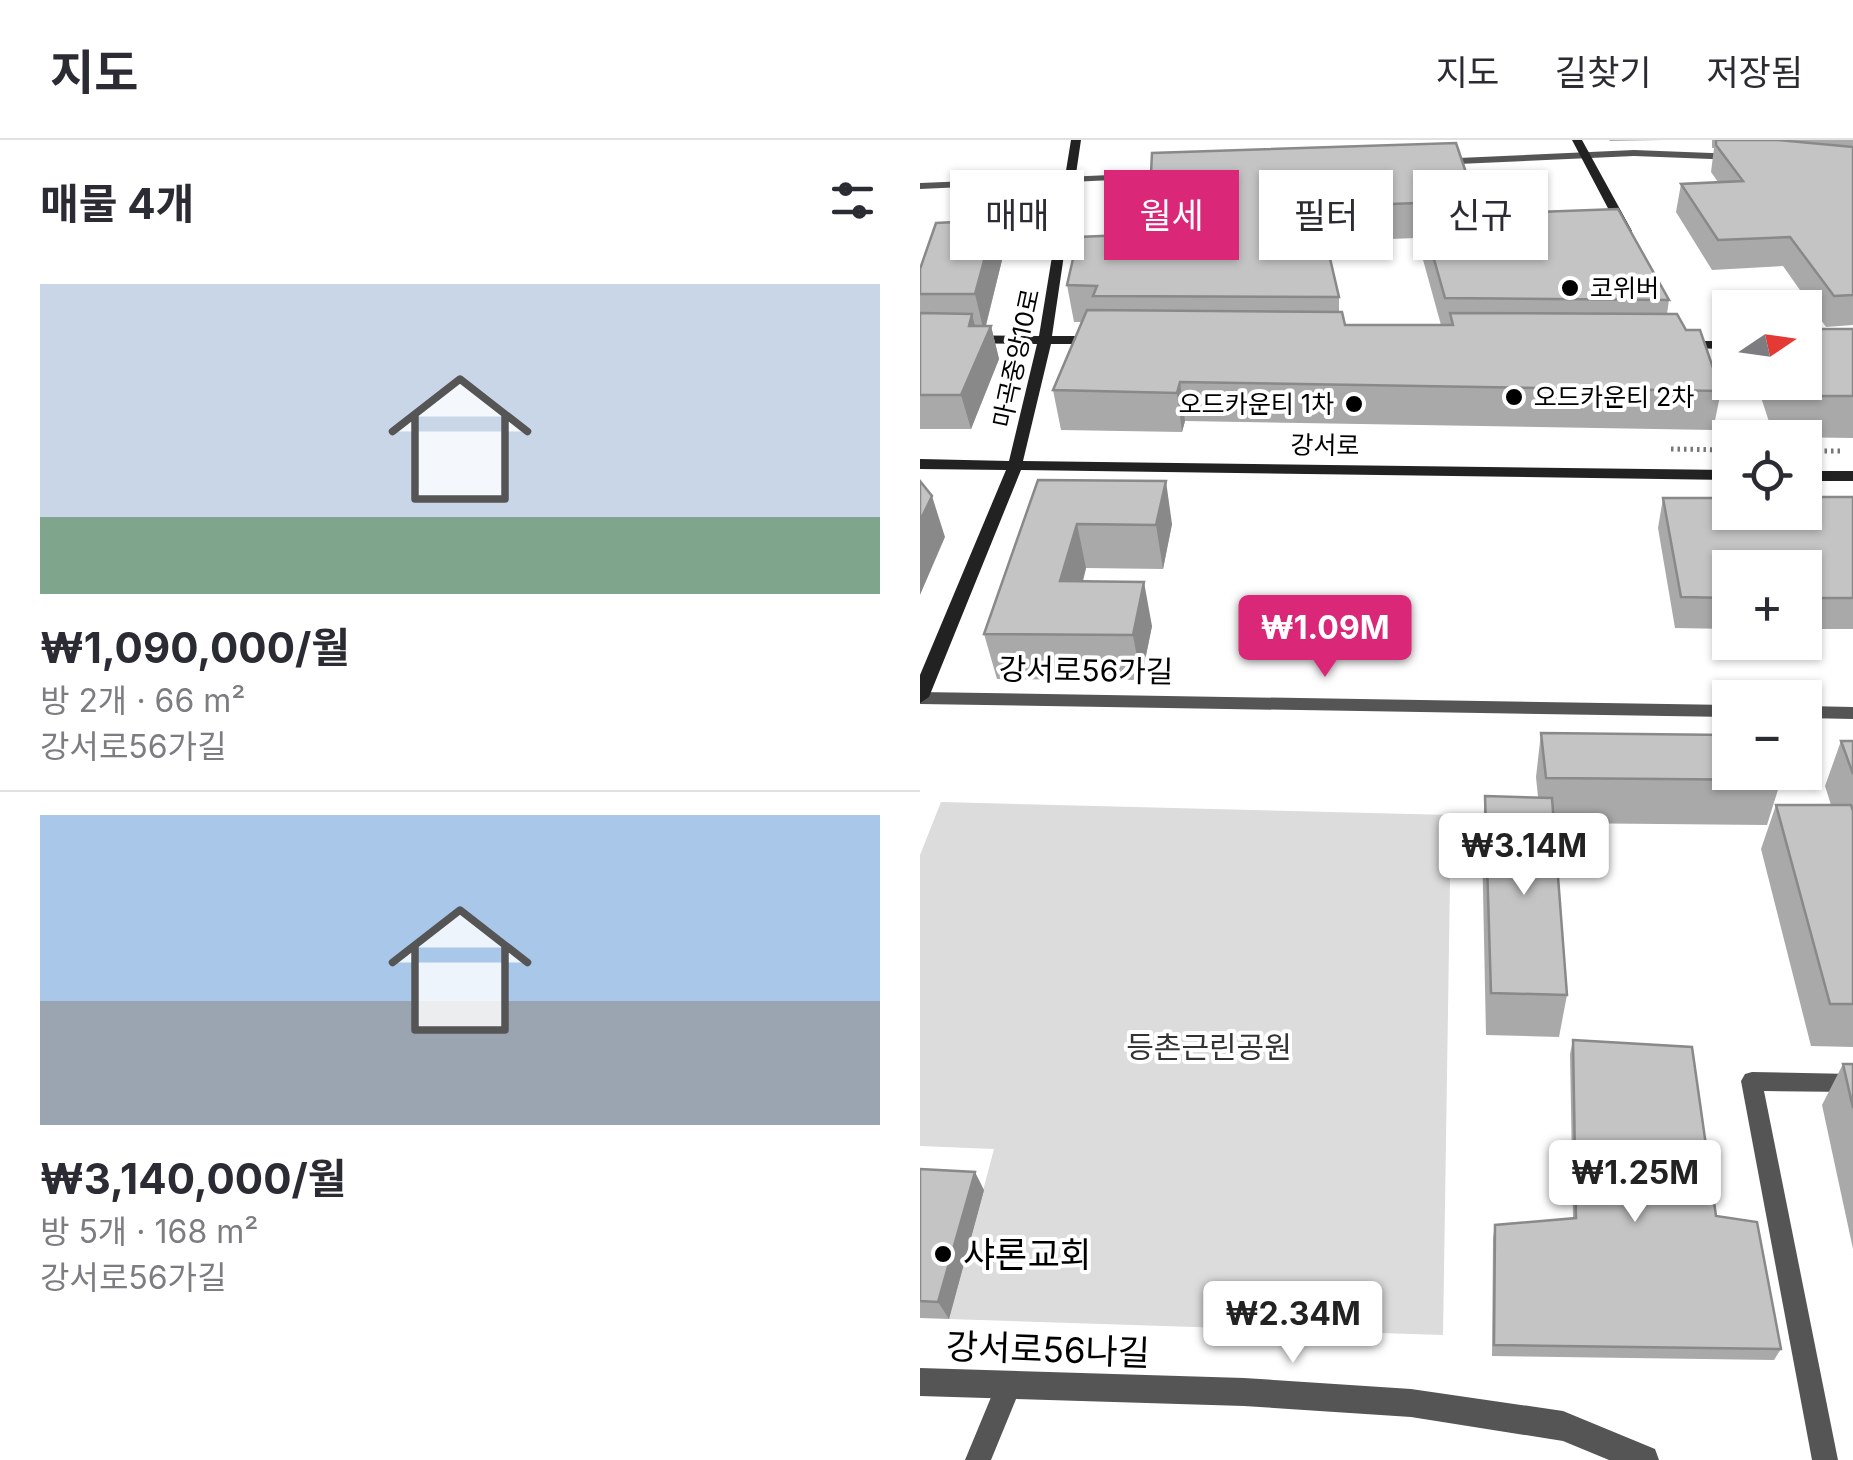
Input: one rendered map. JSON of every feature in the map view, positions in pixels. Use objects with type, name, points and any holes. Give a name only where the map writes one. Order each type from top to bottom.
[{"type":"street","name":"마곡중앙10로","points":[[1072,170],[1076,140]]},
{"type":"street","points":[[1577,140],[1631,241]]},
{"type":"street","points":[[1427,162],[1699,153],[1757,158]]},
{"type":"street","points":[[920,186],[950,185]]},
{"type":"street","name":"마곡중앙10로","points":[[920,698],[1015,465],[1046,340],[1058,260]]},
{"type":"street","points":[[1677,327],[1686,344]]},
{"type":"street","points":[[920,339],[1123,340]]},
{"type":"street","points":[[1666,344],[1712,345]]},
{"type":"street","name":"강서로","points":[[920,464],[1712,475]]},
{"type":"street","points":[[1822,476],[1853,476]]},
{"type":"street","name":"강서로56가길","points":[[920,698],[1712,711]]},
{"type":"street","points":[[1822,712],[1853,713]]},
{"type":"street","name":"강서로56나길","points":[[920,1382],[1008,1388],[1244,1392],[1412,1402],[1563,1426],[1644,1460]]},
{"type":"lane","points":[[1825,1460],[1752,1081],[1853,1083]]},
{"type":"lane","points":[[978,1460],[1008,1388]]},
{"type":"path","points":[[1822,450],[1853,451]]},
{"type":"green space","name":"등촌근린공원","points":[[941,802],[1451,815],[1443,1335],[949,1319],[994,1149],[920,1146],[920,855]]},
{"type":"building","points":[[1716,140],[1777,140],[1853,147],[1853,295],[1834,296],[1790,237],[1718,240],[1681,184],[1743,181]]},
{"type":"building","points":[[1456,143],[1465,170],[1413,170],[1413,203],[1393,204],[1393,170],[1259,170],[1259,260],[1330,260],[1339,297],[1093,296],[1097,286],[1067,285],[1073,260],[1084,260],[1084,237],[1104,236],[1104,260],[1239,260],[1239,170],[1151,170],[1152,153]]},
{"type":"building","points":[[1618,209],[1669,300],[1445,298],[1434,260],[1548,260],[1548,212]]},
{"type":"building","points":[[950,222],[950,260],[984,260],[975,294],[920,294],[920,269],[936,223]]},
{"type":"building","points":[[1087,310],[1342,312],[1345,325],[1453,325],[1450,313],[1677,314],[1686,330],[1700,330],[1712,365],[1712,391],[1180,382],[1177,393],[1053,390]]},
{"type":"building","points":[[920,313],[972,314],[969,326],[991,326],[961,395],[920,395]]},
{"type":"building","points":[[1822,329],[1853,329],[1853,396],[1822,396]]},
{"type":"building","points":[[1038,480],[1166,481],[1156,525],[1077,524],[1060,581],[1144,582],[1133,635],[984,634]]},
{"type":"building","points":[[920,481],[932,496],[920,521]]},
{"type":"building","points":[[1822,497],[1853,497],[1853,598],[1822,598],[1822,550],[1712,550],[1712,598],[1681,597],[1663,498],[1712,498],[1712,530],[1822,530]]},
{"type":"building","points":[[1541,733],[1712,735],[1712,779],[1546,778]]},
{"type":"building","points":[[1841,741],[1853,741],[1853,774]]},
{"type":"building","points":[[1485,796],[1552,798],[1567,995],[1491,993]]},
{"type":"building","points":[[1776,805],[1851,805],[1853,1004],[1830,1004]]},
{"type":"building","points":[[1573,1040],[1692,1047],[1716,1216],[1757,1222],[1781,1349],[1494,1345],[1495,1225],[1576,1218]]},
{"type":"building","points":[[1843,1064],[1853,1064],[1853,1108]]},
{"type":"building","name":"샤론교회","points":[[920,1169],[975,1172],[938,1302],[920,1301]]},
{"type":"place","name":"코위버","points":[[1570,288]]},
{"type":"place","name":"오드카운티 2차","points":[[1514,397]]},
{"type":"place","name":"오드카운티 1차","points":[[1354,404]]},
{"type":"place","name":"샤론교회","points":[[943,1254]]}]
